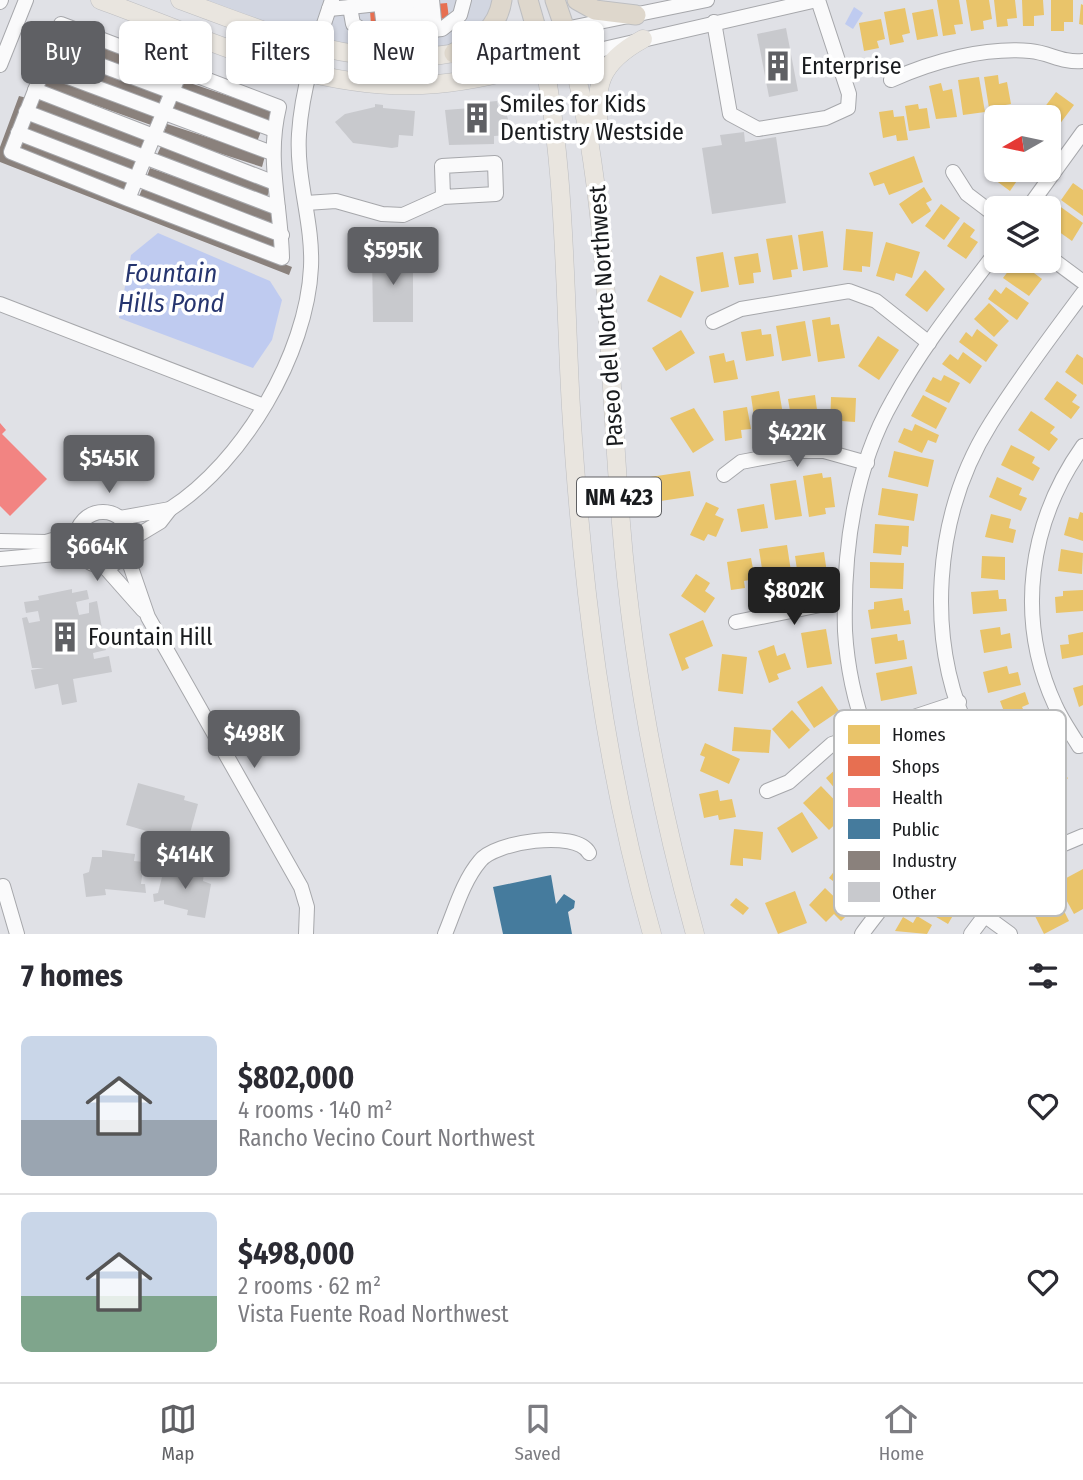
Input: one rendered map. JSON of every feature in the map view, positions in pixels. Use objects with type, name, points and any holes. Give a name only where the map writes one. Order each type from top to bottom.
[{"type":"highway","points":[[494,21],[502,0]]},
{"type":"highway","name":"NM 423","points":[[528,0],[534,21]]},
{"type":"highway","name":"NM 423","points":[[555,0],[562,21]]},
{"type":"highway","points":[[577,0],[595,10],[636,15]]},
{"type":"main road","points":[[100,0],[226,45]]},
{"type":"main road","points":[[180,0],[240,21]]},
{"type":"main road","points":[[602,239],[605,183],[597,110],[599,86],[612,58],[643,39]]},
{"type":"main road","points":[[334,51],[387,58],[452,53]]},
{"type":"main road","points":[[334,78],[374,84],[437,84],[452,81]]},
{"type":"main road","name":"Paseo del Norte Northwest","points":[[547,84],[556,140],[576,487],[588,615],[610,759],[652,934]]},
{"type":"main road","name":"Paseo del Norte Northwest","points":[[579,84],[593,157],[602,239],[620,519],[633,635],[660,792],[695,934]]},
{"type":"street","points":[[0,65],[26,0]]},
{"type":"street","points":[[417,21],[432,0]]},
{"type":"street","points":[[438,26],[451,24],[460,15],[464,0]]},
{"type":"street","points":[[604,21],[707,0]]},
{"type":"street","points":[[604,48],[714,22],[817,0],[849,94],[848,108],[826,118],[758,129],[730,114],[714,22]]},
{"type":"street","points":[[403,1],[407,21]]},
{"type":"street","points":[[403,1],[407,21]]},
{"type":"street","points":[[331,5],[350,7],[403,1]]},
{"type":"street","points":[[350,7],[352,21]]},
{"type":"street","points":[[891,80],[922,66],[1009,49],[1041,52],[1065,63],[1083,61]]},
{"type":"street","points":[[105,67],[274,130]]},
{"type":"street","points":[[37,84],[11,152],[282,258],[282,235],[272,153],[279,107],[212,80]]},
{"type":"street","points":[[86,84],[272,153]]},
{"type":"street","points":[[128,199],[174,84]]},
{"type":"street","points":[[104,566],[117,562],[128,547],[217,471],[264,406],[291,346],[311,267],[298,145],[306,84]]},
{"type":"street","points":[[35,90],[275,183]]},
{"type":"street","points":[[26,112],[278,208]]},
{"type":"street","points":[[1037,196],[1083,132]]},
{"type":"street","points":[[18,133],[282,235]]},
{"type":"street","points":[[953,172],[967,194],[984,207]]},
{"type":"street","points":[[306,203],[336,201],[382,215],[403,215],[443,197]]},
{"type":"street","points":[[1061,266],[1083,282]]},
{"type":"street","points":[[861,710],[851,673],[845,600],[849,544],[857,496],[892,401],[929,343],[984,268]]},
{"type":"street","points":[[713,322],[741,309],[849,290],[876,301],[929,343]]},
{"type":"street","points":[[962,710],[946,656],[941,611],[949,519],[989,425],[1083,293]]},
{"type":"street","points":[[0,304],[264,406]]},
{"type":"street","points":[[1058,710],[1039,656],[1031,605],[1033,560],[1043,520],[1068,467],[1083,446]]},
{"type":"street","points":[[724,475],[741,462],[799,451],[824,451],[867,463]]},
{"type":"street","points":[[0,541],[46,542],[76,533],[90,515],[105,512],[120,518],[170,509]]},
{"type":"street","points":[[120,518],[129,532],[128,547],[148,617]]},
{"type":"street","points":[[76,533],[78,551],[83,558]]},
{"type":"street","points":[[0,559],[56,554],[83,558],[104,566],[148,617],[301,887],[307,907],[306,934]]},
{"type":"street","points":[[736,622],[845,600]]},
{"type":"street","points":[[933,710],[959,702]]},
{"type":"street","points":[[1066,722],[1081,745]]},
{"type":"street","points":[[767,791],[789,782],[834,743]]},
{"type":"street","points":[[1066,843],[1083,836]]},
{"type":"street","points":[[445,934],[469,877],[489,853],[564,839],[580,844],[589,853]]},
{"type":"street","points":[[3,886],[17,934]]},
{"type":"street","points":[[862,934],[875,916]]},
{"type":"street","points":[[971,934],[983,916]]},
{"type":"street","points":[[985,916],[1010,934]]},
{"type":"shaded area","points":[[196,0],[495,0],[490,21],[452,21],[452,45],[438,47],[438,21],[348,21],[348,45],[334,43],[334,21],[255,21]]},
{"type":"water","points":[[854,7],[863,13],[853,29],[845,24]]},
{"type":"water","name":"Fountain Hills Pond","points":[[158,233],[270,281],[282,300],[272,340],[253,368],[119,318],[131,255]]},
{"type":"building: Homes","points":[[937,0],[959,0],[963,24],[954,25],[956,34],[943,36]]},
{"type":"building: Homes","points":[[966,0],[989,0],[992,19],[983,21],[984,29],[971,31]]},
{"type":"building: Homes","points":[[994,0],[1015,0],[1017,18],[1007,19],[1008,26],[997,27]]},
{"type":"building: Homes","points":[[1022,0],[1043,0],[1044,15],[1034,16],[1034,26],[1023,26]]},
{"type":"building: Homes","points":[[1051,0],[1073,0],[1073,22],[1064,22],[1064,31],[1051,31]]},
{"type":"building: Homes","points":[[1081,4],[1083,5],[1083,25],[1079,24]]},
{"type":"building: Homes","points":[[905,8],[910,33],[902,35],[904,42],[890,45],[884,12]]},
{"type":"building: Homes","points":[[933,9],[938,36],[917,40],[912,13]]},
{"type":"building: Homes","points":[[881,19],[885,39],[877,41],[879,48],[864,51],[859,23]]},
{"type":"building: Homes","points":[[998,75],[999,84],[1007,82],[1011,104],[989,105],[984,77]]},
{"type":"building: Homes","points":[[979,77],[984,112],[963,115],[958,80]]},
{"type":"building: Homes","points":[[941,83],[943,91],[952,89],[957,117],[936,119],[929,86]]},
{"type":"building: Homes","points":[[1056,92],[1074,105],[1061,122],[1061,105],[1046,105]]},
{"type":"building: Homes","points":[[918,104],[919,109],[927,108],[930,128],[909,131],[905,106]]},
{"type":"building: Homes","points":[[893,110],[894,117],[904,116],[908,140],[897,141],[896,135],[883,138],[879,112]]},
{"type":"building: Homes","points":[[914,156],[923,182],[889,195],[884,183],[874,186],[869,173]]},
{"type":"building: Homes","points":[[998,182],[1016,182],[1010,191]]},
{"type":"building: Homes","points":[[1073,183],[1083,190],[1083,216],[1061,200]]},
{"type":"building: Homes","points":[[924,187],[932,200],[926,203],[931,211],[912,224],[899,204]]},
{"type":"building: Homes","points":[[941,204],[960,218],[944,240],[925,226]]},
{"type":"building: Homes","points":[[1061,207],[1083,223],[1072,241],[1061,233]]},
{"type":"building: Homes","points":[[964,222],[975,230],[970,237],[978,242],[966,259],[947,246]]},
{"type":"building: Homes","points":[[846,229],[873,232],[870,267],[862,266],[862,272],[843,270]]},
{"type":"building: Homes","points":[[823,231],[828,267],[803,271],[798,235]]},
{"type":"building: Homes","points":[[792,235],[798,269],[791,270],[792,277],[773,280],[766,239]]},
{"type":"building: Homes","points":[[886,242],[920,252],[912,278],[896,273],[894,281],[876,276]]},
{"type":"building: Homes","points":[[723,252],[729,287],[701,292],[696,257]]},
{"type":"building: Homes","points":[[758,253],[761,272],[753,273],[754,283],[739,285],[734,257]]},
{"type":"building: Homes","points":[[925,270],[945,289],[927,312],[905,295]]},
{"type":"building: Homes","points":[[1007,273],[1034,273],[1042,279],[1029,296],[1003,278]]},
{"type":"building: Homes","points":[[660,275],[694,292],[681,318],[647,301]]},
{"type":"building: Homes","points":[[1006,287],[1029,303],[1017,320],[988,299],[995,289],[1001,294]]},
{"type":"building: Homes","points":[[989,303],[1009,321],[994,337],[974,319]]},
{"type":"building: Homes","points":[[830,317],[831,325],[839,324],[845,358],[818,362],[812,320]]},
{"type":"building: Homes","points":[[805,321],[811,356],[782,361],[776,326]]},
{"type":"building: Homes","points":[[761,329],[762,335],[771,334],[774,356],[746,361],[741,332]]},
{"type":"building: Homes","points":[[977,329],[998,345],[986,362],[959,342],[966,332],[972,337]]},
{"type":"building: Homes","points":[[681,330],[695,353],[666,371],[652,348]]},
{"type":"building: Homes","points":[[878,336],[899,350],[879,380],[858,366]]},
{"type":"building: Homes","points":[[963,352],[982,366],[970,384],[942,364],[950,354],[958,360]]},
{"type":"building: Homes","points":[[724,353],[726,362],[734,360],[738,379],[714,383],[709,356]]},
{"type":"building: Homes","points":[[1077,354],[1083,358],[1083,385],[1065,372]]},
{"type":"building: Homes","points":[[944,375],[960,383],[949,403],[925,391],[933,377],[941,381]]},
{"type":"building: Homes","points":[[1057,381],[1077,395],[1072,402],[1080,407],[1071,419],[1044,399]]},
{"type":"building: Homes","points":[[779,391],[785,426],[777,427],[778,434],[757,437],[751,396]]},
{"type":"building: Homes","points":[[815,395],[819,424],[793,429],[788,399]]},
{"type":"building: Homes","points":[[923,395],[947,408],[936,429],[911,416]]},
{"type":"building: Homes","points":[[831,397],[856,398],[855,422],[841,421],[841,429],[830,429]]},
{"type":"building: Homes","points":[[747,407],[751,429],[741,430],[742,438],[725,441],[723,411]]},
{"type":"building: Homes","points":[[694,408],[714,440],[693,453],[670,418]]},
{"type":"building: Homes","points":[[1031,411],[1055,427],[1050,433],[1058,439],[1049,451],[1018,430]]},
{"type":"building: Homes","points":[[915,424],[939,435],[936,443],[928,440],[922,453],[898,442],[904,428],[912,431]]},
{"type":"building: Homes","points":[[1011,445],[1035,457],[1032,463],[1040,468],[1033,481],[1001,465]]},
{"type":"building: Homes","points":[[894,451],[934,460],[928,487],[888,477]]},
{"type":"building: Homes","points":[[690,471],[694,496],[654,502],[650,477]]},
{"type":"building: Homes","points":[[822,473],[823,478],[831,477],[835,507],[825,508],[826,514],[809,517],[803,476]]},
{"type":"building: Homes","points":[[997,477],[1022,488],[1019,495],[1027,498],[1021,511],[989,497]]},
{"type":"building: Homes","points":[[796,480],[802,516],[775,520],[770,484]]},
{"type":"building: Homes","points":[[882,488],[918,494],[914,521],[878,515]]},
{"type":"building: Homes","points":[[706,502],[719,508],[715,515],[724,519],[716,537],[708,534],[704,541],[690,535]]},
{"type":"building: Homes","points":[[764,504],[768,528],[741,532],[737,509]]},
{"type":"building: Homes","points":[[1080,512],[1083,513],[1083,541],[1064,535],[1069,517],[1078,519]]},
{"type":"building: Homes","points":[[991,514],[1011,519],[1009,528],[1016,530],[1013,543],[985,537]]},
{"type":"building: Homes","points":[[875,524],[909,526],[908,547],[902,546],[901,555],[873,553]]},
{"type":"building: Homes","points":[[787,545],[792,578],[784,579],[785,586],[765,589],[759,549]]},
{"type":"building: Homes","points":[[1061,549],[1083,553],[1082,574],[1058,571]]},
{"type":"building: Homes","points":[[824,552],[828,580],[799,584],[795,556]]},
{"type":"building: Homes","points":[[982,556],[1005,557],[1005,580],[981,578]]},
{"type":"building: Homes","points":[[751,558],[755,579],[744,581],[745,588],[731,590],[727,562]]},
{"type":"building: Homes","points":[[870,562],[904,563],[903,589],[870,588]]},
{"type":"building: Homes","points":[[696,574],[710,583],[705,591],[715,598],[705,613],[681,596]]},
{"type":"building: Homes","points":[[998,590],[999,599],[1006,599],[1007,611],[973,614],[971,592]]},
{"type":"building: Homes","points":[[1083,590],[1083,611],[1056,613],[1055,597],[1063,596],[1063,591]]},
{"type":"building: Homes","points":[[902,598],[904,611],[909,610],[911,624],[871,629],[868,610],[874,609],[874,602]]},
{"type":"building: Homes","points":[[703,620],[713,646],[685,658],[689,668],[682,671],[669,634]]},
{"type":"building: Homes","points":[[1000,627],[1001,635],[1010,633],[1012,648],[984,653],[980,630]]},
{"type":"building: Homes","points":[[826,629],[832,664],[807,668],[801,633]]},
{"type":"building: Homes","points":[[1083,632],[1083,655],[1062,659],[1060,645],[1069,644],[1068,635]]},
{"type":"building: Homes","points":[[897,634],[898,641],[904,640],[907,659],[875,664],[871,638]]},
{"type":"building: Homes","points":[[774,645],[777,656],[785,653],[791,669],[777,674],[779,679],[769,683],[758,651]]},
{"type":"building: Homes","points":[[722,654],[747,657],[743,694],[718,691]]},
{"type":"building: Homes","points":[[912,666],[917,694],[881,701],[876,673]]},
{"type":"building: Homes","points":[[1007,666],[1009,674],[1018,672],[1021,685],[988,693],[983,672]]},
{"type":"building: Homes","points":[[1083,685],[1083,705],[1079,707],[1073,688]]},
{"type":"building: Homes","points":[[822,686],[838,710],[834,710],[834,714],[814,728],[797,702]]},
{"type":"building: Homes","points":[[1025,692],[1029,704],[1022,707],[1024,710],[1003,710],[1000,701]]},
{"type":"building: Homes","points":[[792,710],[810,730],[789,749],[772,729]]},
{"type":"building: Homes","points":[[734,727],[771,730],[769,753],[732,751]]},
{"type":"building: Homes","points":[[705,743],[740,759],[729,784],[700,771],[705,757],[700,755]]},
{"type":"building: Homes","points":[[834,771],[834,788],[826,778]]},
{"type":"building: Homes","points":[[821,786],[834,800],[834,825],[829,830],[803,803]]},
{"type":"building: Homes","points":[[718,790],[720,801],[732,799],[736,817],[719,820],[718,815],[704,818],[699,794]]},
{"type":"building: Homes","points":[[802,812],[818,838],[792,853],[777,828]]},
{"type":"building: Homes","points":[[734,829],[763,832],[761,860],[743,858],[743,866],[730,865]]},
{"type":"building: Homes","points":[[1083,869],[1083,909],[1074,914],[1066,899],[1066,878]]},
{"type":"building: Homes","points":[[825,888],[834,897],[834,914],[826,922],[809,905]]},
{"type":"building: Homes","points":[[795,891],[807,923],[778,934],[765,903]]},
{"type":"building: Homes","points":[[736,898],[749,908],[743,915],[730,905]]},
{"type":"building: Homes","points":[[1066,915],[1069,921],[1044,934],[1035,916]]},
{"type":"building: Homes","points":[[917,916],[932,925],[927,934],[895,931],[903,917],[913,923]]},
{"type":"building: Homes","points":[[934,916],[953,916],[948,924]]},
{"type":"building: Shops","points":[[447,3],[449,18],[371,21],[370,10]]},
{"type":"building: Health","points":[[0,423],[6,430],[2,434],[47,479],[10,516],[0,506]]},
{"type":"building: Public","points":[[551,875],[556,904],[564,894],[575,901],[574,908],[568,912],[572,934],[503,934],[493,887]]},
{"type":"building: Industry","points":[[105,48],[119,53],[119,66],[105,60]]},
{"type":"building: Industry","points":[[105,72],[119,77],[119,84],[138,84],[163,93],[159,104],[103,84]]},
{"type":"building: Industry","points":[[70,84],[154,114],[151,125],[42,86]]},
{"type":"building: Industry","points":[[183,84],[193,84],[273,111],[269,122],[180,91]]},
{"type":"building: Industry","points":[[19,96],[27,98],[5,155],[292,267],[289,275],[0,162],[0,147]]},
{"type":"building: Industry","points":[[37,99],[146,137],[142,148],[33,110]]},
{"type":"building: Industry","points":[[176,101],[261,131],[257,142],[172,112]]},
{"type":"building: Industry","points":[[32,119],[139,161],[135,171],[26,129]]},
{"type":"building: Industry","points":[[167,124],[265,156],[262,167],[163,135]]},
{"type":"building: Industry","points":[[24,140],[130,181],[126,193],[19,152]]},
{"type":"building: Industry","points":[[162,144],[270,188],[267,197],[157,155]]},
{"type":"building: Industry","points":[[150,168],[276,212],[272,223],[146,179]]},
{"type":"building: Industry","points":[[142,189],[276,238],[273,249],[138,199]]},
{"type":"building: Other","name":"Enterprise","points":[[786,28],[798,91],[769,97],[757,34]]},
{"type":"building: Other","name":"Smiles for Kids Dentistry Westside","points":[[497,101],[499,110],[505,108],[510,127],[509,135],[494,136],[494,144],[449,145],[445,110],[471,108],[475,103]]},
{"type":"building: Other","points":[[375,104],[383,105],[383,108],[415,111],[413,136],[399,135],[398,147],[392,148],[353,143],[335,122],[345,114],[375,107]]},
{"type":"building: Other","points":[[744,132],[745,142],[776,137],[786,203],[712,214],[702,148],[722,145],[720,135]]},
{"type":"building: Other","points":[[372,252],[413,252],[413,322],[373,322]]},
{"type":"building: Other","name":"Fountain Hill","points":[[72,589],[72,593],[87,590],[89,599],[76,602],[79,615],[89,613],[89,603],[97,601],[106,650],[93,653],[94,659],[109,656],[112,672],[73,679],[77,702],[62,705],[58,684],[35,689],[31,670],[44,668],[32,668],[22,618],[27,617],[29,623],[40,621],[38,611],[26,613],[24,602],[39,600],[38,596]]},
{"type":"building: Other","points":[[138,783],[185,796],[184,800],[198,804],[189,837],[175,833],[174,839],[126,825]]},
{"type":"building: Other","points":[[102,850],[135,854],[134,861],[144,862],[141,884],[145,884],[146,893],[105,889],[106,895],[86,897],[83,874],[89,872],[92,857],[102,857]]},
{"type":"building: Other","points":[[179,865],[204,873],[203,881],[211,884],[205,918],[187,915],[188,910],[164,904],[164,900],[154,902],[153,894],[158,893],[164,869],[176,873]]},
{"type":"place","name":"Enterprise","points":[[778,66]]},
{"type":"place","name":"Smiles for Kids Dentistry Westside","points":[[477,118]]},
{"type":"place","name":"Fountain Hill","points":[[65,637]]}]
